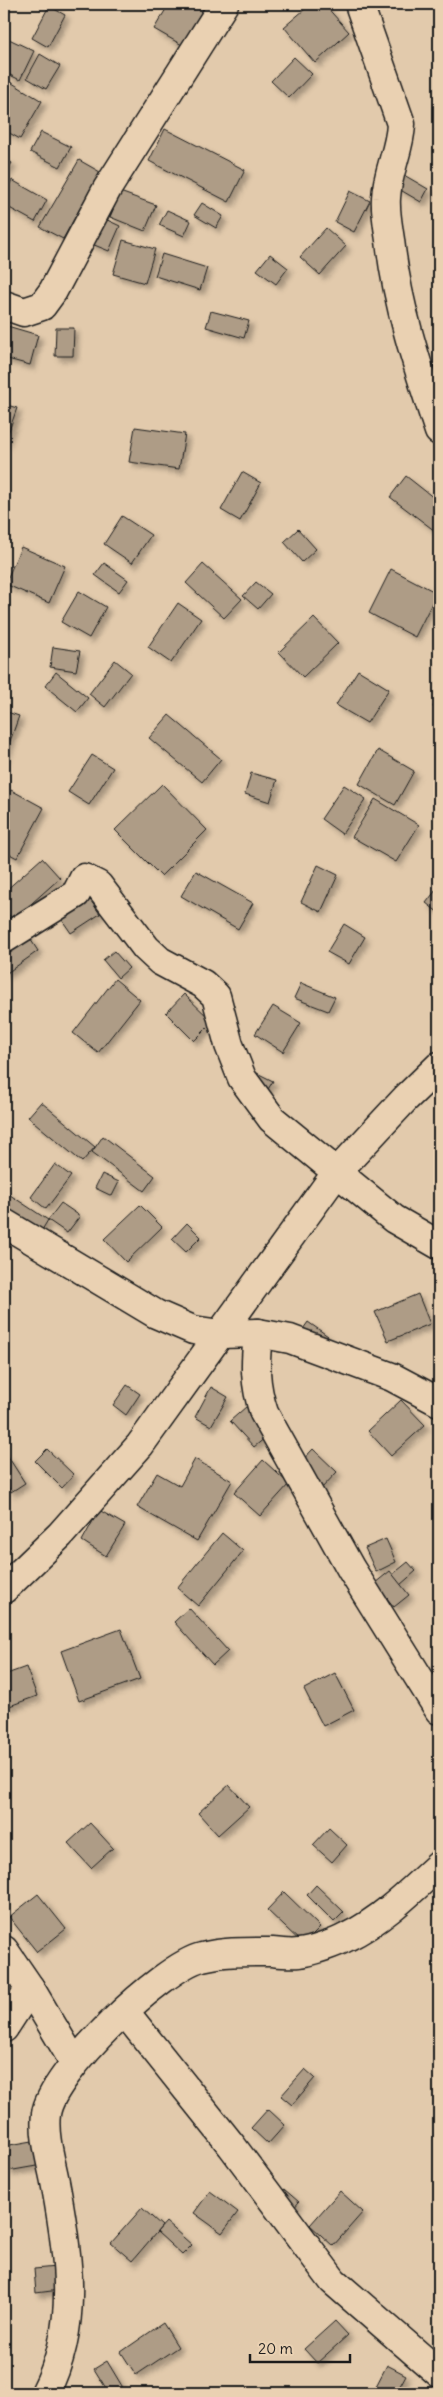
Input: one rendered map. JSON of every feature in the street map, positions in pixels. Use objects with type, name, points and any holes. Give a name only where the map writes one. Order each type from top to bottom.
[{"type":"street","points":[[4,305],[24,312],[42,306],[53,291],[107,189],[224,4]]},
{"type":"street","points":[[359,4],[401,124],[400,138],[386,182],[393,268],[409,342],[439,431]]},
{"type":"street","points":[[4,939],[76,894],[84,878],[98,885],[146,948],[160,961],[204,984],[216,996],[229,1045],[242,1078],[272,1119],[394,1219],[439,1245]]},
{"type":"street","points":[[4,1589],[60,1535],[140,1446],[337,1172],[406,1098],[439,1066]]},
{"type":"street","points":[[4,1223],[156,1314],[193,1330],[220,1334],[258,1333],[290,1339],[392,1377],[439,1402]]},
{"type":"street","points":[[258,1333],[254,1365],[256,1390],[264,1413],[350,1569],[439,1710]]},
{"type":"street","points":[[45,2393],[64,2345],[69,2282],[63,2227],[47,2140],[46,2113],[54,2091],[74,2062],[125,2012],[164,1978],[200,1957],[237,1951],[300,1953],[347,1938],[392,1908],[439,1865]]},
{"type":"street","points":[[4,1950],[30,1988],[74,2062]]},
{"type":"street","points":[[4,2028],[30,1988]]},
{"type":"street","points":[[125,2012],[232,2146],[333,2281],[439,2374]]},
{"type":"building","points":[[169,4],[206,4],[182,45],[154,29]]},
{"type":"building","points":[[311,4],[324,4],[349,32],[315,63],[284,27]]},
{"type":"building","points":[[49,6],[65,15],[48,47],[32,38]]},
{"type":"building","points":[[9,39],[34,51],[20,80],[4,72],[4,49]]},
{"type":"building","points":[[40,54],[60,66],[46,89],[27,78]]},
{"type":"building","points":[[294,57],[312,74],[289,98],[271,81]]},
{"type":"building","points":[[7,80],[42,101],[20,139],[4,130],[4,85]]},
{"type":"building","points":[[165,129],[245,170],[229,202],[149,161]]},
{"type":"building","points":[[41,132],[71,147],[60,167],[30,152]]},
{"type":"building","points":[[4,158],[12,163],[4,175]]},
{"type":"building","points":[[79,160],[100,172],[63,239],[40,227]]},
{"type":"building","points":[[404,175],[428,189],[421,202],[397,188]]},
{"type":"building","points":[[12,180],[47,200],[35,222],[4,205],[4,195]]},
{"type":"building","points":[[350,191],[370,201],[354,232],[335,222]]},
{"type":"building","points":[[120,192],[156,205],[145,231],[110,217]]},
{"type":"building","points":[[202,203],[223,216],[216,228],[194,215]]},
{"type":"building","points":[[167,210],[191,221],[184,236],[159,225]]},
{"type":"building","points":[[99,216],[120,226],[109,251],[87,242]]},
{"type":"building","points":[[326,228],[346,246],[320,275],[300,257]]},
{"type":"building","points":[[123,240],[155,249],[145,283],[113,274]]},
{"type":"building","points":[[162,254],[207,268],[200,290],[155,276]]},
{"type":"building","points":[[270,254],[288,268],[276,284],[257,270]]},
{"type":"building","points":[[211,311],[249,321],[244,338],[206,327]]},
{"type":"building","points":[[4,325],[38,335],[30,365],[4,358]]},
{"type":"building","points":[[56,328],[74,328],[73,356],[55,356]]},
{"type":"building","points":[[4,404],[17,408],[4,445]]},
{"type":"building","points":[[135,427],[185,434],[179,469],[129,462]]},
{"type":"building","points":[[242,472],[261,483],[240,521],[221,510]]},
{"type":"building","points":[[406,476],[439,502],[439,534],[390,497]]},
{"type":"building","points":[[122,516],[151,535],[132,563],[104,544]]},
{"type":"building","points":[[298,529],[316,549],[302,562],[284,542]]},
{"type":"building","points":[[21,547],[65,566],[49,603],[5,584]]},
{"type":"building","points":[[104,563],[128,580],[119,592],[95,575]]},
{"type":"building","points":[[203,564],[242,599],[224,618],[186,583]]},
{"type":"building","points":[[391,569],[437,593],[415,637],[369,613]]},
{"type":"building","points":[[256,582],[271,594],[258,609],[243,596]]},
{"type":"building","points":[[79,591],[106,607],[89,638],[61,622]]},
{"type":"building","points":[[178,603],[201,619],[171,663],[148,647]]},
{"type":"building","points":[[314,618],[338,643],[303,677],[279,652]]},
{"type":"building","points":[[53,647],[80,651],[76,671],[50,667]]},
{"type":"building","points":[[115,660],[131,673],[105,707],[89,694]]},
{"type":"building","points":[[358,670],[389,689],[367,723],[336,705]]},
{"type":"building","points":[[56,672],[88,698],[77,712],[45,686]]},
{"type":"building","points":[[439,696],[439,711],[433,707]]},
{"type":"building","points":[[4,711],[19,716],[4,758]]},
{"type":"building","points":[[169,715],[221,759],[202,782],[149,738]]},
{"type":"building","points":[[378,750],[414,771],[395,805],[359,784]]},
{"type":"building","points":[[92,755],[113,768],[89,805],[68,792]]},
{"type":"building","points":[[251,773],[277,780],[270,802],[245,794]]},
{"type":"building","points":[[162,784],[207,830],[161,876],[115,830]]},
{"type":"building","points":[[344,785],[366,799],[342,834],[321,819]]},
{"type":"building","points":[[11,790],[44,808],[17,858],[4,851],[4,802]]},
{"type":"building","points":[[375,799],[419,825],[396,862],[352,837]]},
{"type":"building","points":[[42,858],[60,878],[13,920],[4,909],[4,892]]},
{"type":"building","points":[[318,865],[338,875],[321,912],[301,902]]},
{"type":"building","points":[[196,871],[253,903],[238,929],[181,896]]},
{"type":"building","points":[[439,886],[439,913],[426,903]]},
{"type":"building","points":[[89,898],[100,914],[71,933],[60,917]]},
{"type":"building","points":[[344,924],[365,937],[349,964],[327,952]]},
{"type":"building","points":[[27,934],[38,951],[4,975],[4,951]]},
{"type":"building","points":[[114,951],[129,968],[118,978],[103,960]]},
{"type":"building","points":[[115,979],[140,1000],[98,1053],[73,1033]]},
{"type":"building","points":[[301,983],[335,997],[328,1011],[294,998]]},
{"type":"building","points":[[184,994],[213,1022],[194,1041],[166,1013]]},
{"type":"building","points":[[273,1006],[301,1023],[283,1052],[255,1034]]},
{"type":"building","points":[[255,1072],[273,1081],[267,1091],[250,1081]]},
{"type":"building","points":[[41,1102],[95,1147],[82,1162],[28,1117]]},
{"type":"building","points":[[103,1136],[155,1176],[144,1191],[92,1152]]},
{"type":"building","points":[[55,1164],[71,1176],[46,1209],[31,1197]]},
{"type":"building","points":[[102,1174],[119,1182],[112,1196],[95,1188]]},
{"type":"building","points":[[4,1191],[48,1220],[39,1235],[4,1212]]},
{"type":"building","points":[[61,1203],[80,1216],[67,1233],[48,1220]]},
{"type":"building","points":[[140,1205],[162,1227],[126,1262],[104,1239]]},
{"type":"building","points":[[187,1223],[201,1237],[186,1252],[172,1239]]},
{"type":"building","points":[[418,1294],[430,1324],[388,1341],[375,1312]]},
{"type":"building","points":[[308,1322],[328,1336],[323,1344],[303,1329]]},
{"type":"building","points":[[127,1385],[140,1394],[126,1415],[113,1405]]},
{"type":"building","points":[[211,1387],[228,1397],[211,1426],[195,1417]]},
{"type":"building","points":[[401,1400],[425,1425],[391,1456],[368,1431]]},
{"type":"building","points":[[247,1406],[271,1433],[254,1447],[230,1421]]},
{"type":"building","points":[[47,1449],[74,1475],[62,1488],[35,1461]]},
{"type":"building","points":[[313,1449],[337,1472],[320,1490],[296,1467]]},
{"type":"building","points":[[7,1455],[25,1483],[11,1492],[4,1481],[4,1457]]},
{"type":"building","points":[[195,1459],[232,1481],[197,1541],[137,1507],[157,1473],[180,1486]]},
{"type":"building","points":[[263,1460],[289,1484],[260,1516],[234,1493]]},
{"type":"building","points":[[99,1510],[125,1525],[106,1556],[82,1541]]},
{"type":"building","points":[[222,1533],[243,1551],[198,1606],[177,1588]]},
{"type":"building","points":[[386,1539],[396,1562],[376,1572],[365,1548]]},
{"type":"building","points":[[408,1562],[416,1571],[400,1585],[392,1575]]},
{"type":"building","points":[[390,1571],[409,1595],[394,1607],[375,1583]]},
{"type":"building","points":[[189,1608],[228,1651],[213,1665],[174,1622]]},
{"type":"building","points":[[121,1629],[140,1679],[79,1701],[61,1651]]},
{"type":"building","points":[[26,1667],[37,1696],[4,1708],[4,1675]]},
{"type":"building","points":[[335,1673],[354,1710],[323,1726],[304,1689]]},
{"type":"building","points":[[229,1785],[249,1807],[218,1835],[198,1813]]},
{"type":"building","points":[[90,1823],[113,1848],[91,1868],[68,1843]]},
{"type":"building","points":[[329,1828],[347,1845],[332,1862],[313,1845]]},
{"type":"building","points":[[316,1885],[344,1912],[334,1922],[307,1895]]},
{"type":"building","points":[[284,1892],[320,1927],[303,1944],[267,1910]]},
{"type":"building","points":[[38,1894],[66,1929],[37,1952],[9,1917]]},
{"type":"building","points":[[305,2069],[315,2078],[292,2105],[281,2096]]},
{"type":"building","points":[[268,2109],[285,2125],[268,2144],[251,2128]]},
{"type":"building","points":[[38,2140],[42,2165],[8,2171],[4,2146]]},
{"type":"building","points":[[284,2189],[299,2202],[292,2210],[277,2197]]},
{"type":"building","points":[[210,2191],[238,2212],[222,2233],[194,2213]]},
{"type":"building","points":[[340,2191],[363,2212],[333,2246],[310,2225]]},
{"type":"building","points":[[142,2208],[162,2226],[132,2261],[111,2243]]},
{"type":"building","points":[[166,2222],[192,2245],[182,2255],[157,2232]]},
{"type":"building","points":[[56,2267],[59,2290],[36,2293],[34,2269]]},
{"type":"building","points":[[335,2321],[348,2335],[317,2363],[304,2349]]},
{"type":"building","points":[[163,2323],[178,2347],[136,2375],[121,2352]]},
{"type":"building","points":[[107,2361],[122,2386],[111,2393],[109,2393],[94,2369]]},
{"type":"building","points":[[387,2365],[406,2375],[396,2393],[381,2393],[374,2390]]}]
